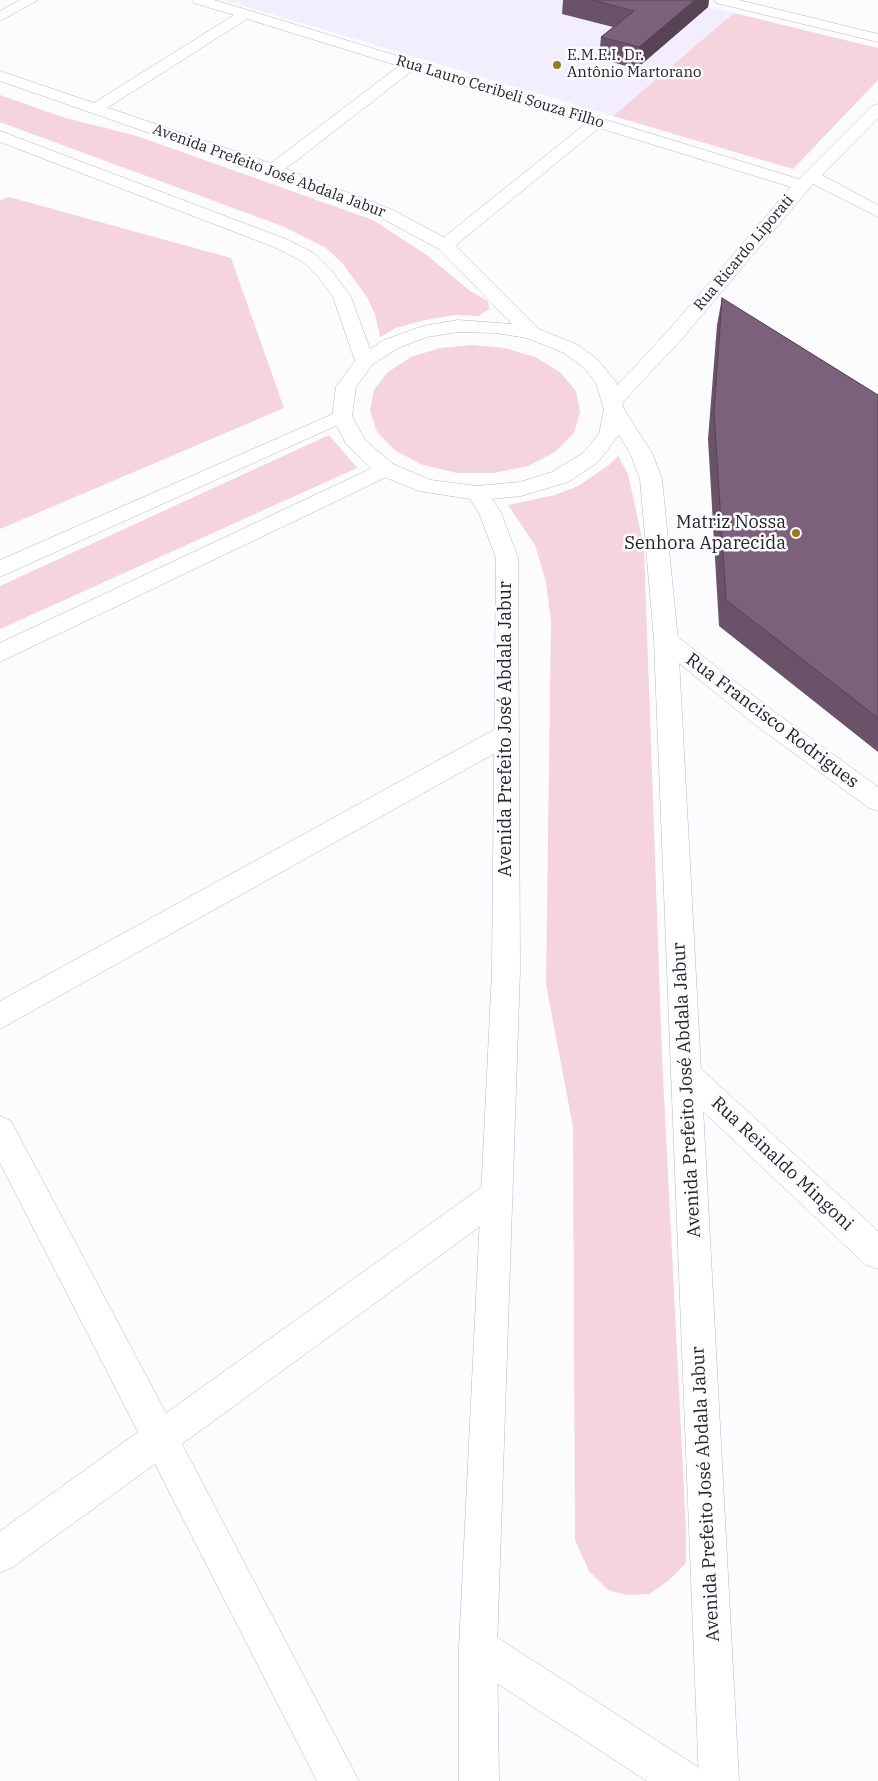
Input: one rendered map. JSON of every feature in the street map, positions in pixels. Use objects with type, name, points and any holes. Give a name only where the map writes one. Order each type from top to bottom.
[{"type":"street","points":[[0,17],[30,0]]},
{"type":"street","name":"Rua Lauro Ceribeli Souza Filho","points":[[198,0],[597,122],[806,180],[878,212]]},
{"type":"street","points":[[722,0],[878,38]]},
{"type":"street","points":[[94,109],[246,14]]},
{"type":"street","points":[[273,170],[410,65]]},
{"type":"street","name":"Avenida Prefeito José Abdala Jabur","points":[[0,76],[273,170],[387,214],[445,245],[532,333],[571,349],[591,364],[606,382],[614,405],[642,455],[651,478],[666,640],[719,1781]]},
{"type":"street","name":"Rua Ricardo Liporati","points":[[614,405],[806,180],[878,109]]},
{"type":"street","points":[[445,245],[597,122]]},
{"type":"street","points":[[0,136],[280,244],[308,257],[326,275],[342,297],[365,361]]},
{"type":"street","points":[[705,298],[721,309]]},
{"type":"street","points":[[532,333],[496,327],[458,326],[432,330],[391,344],[365,361],[346,387],[342,416],[356,444],[385,469],[428,486],[477,493],[521,489],[560,477],[590,458],[609,434],[614,405]]},
{"type":"street","points":[[0,569],[342,416]]},
{"type":"street","points":[[0,653],[385,469]]},
{"type":"street","name":"Avenida Prefeito José Abdala Jabur","points":[[477,493],[490,513],[507,558],[506,971],[478,1648],[479,1781]]},
{"type":"street","name":"Rua Francisco Rodrigues","points":[[666,640],[763,717],[878,801]]},
{"type":"street","points":[[0,1016],[506,735]]},
{"type":"street","name":"Rua Reinaldo Mingoni","points":[[686,1075],[878,1253]]},
{"type":"street","points":[[0,1131],[339,1781]]},
{"type":"street","points":[[0,1554],[497,1195]]},
{"type":"street","points":[[478,1648],[684,1781]]},
{"type":"shaded area","name":"E.M.E.I. Dr. Antônio Martorano","points":[[224,0],[682,0],[734,13],[613,116]]},
{"type":"shaded area","points":[[734,13],[878,48],[878,80],[793,169],[613,116]]},
{"type":"shaded area","points":[[0,95],[62,117],[137,136],[373,220],[428,256],[470,291],[488,301],[489,309],[478,316],[456,315],[425,320],[396,328],[380,337],[375,314],[367,297],[343,264],[326,248],[282,226],[0,122]]},
{"type":"shaded area","points":[[9,197],[231,258],[284,408],[0,529],[0,200]]},
{"type":"shaded area","points":[[472,345],[505,348],[535,357],[560,372],[576,391],[580,412],[574,433],[555,452],[528,466],[494,473],[457,473],[423,465],[396,451],[377,432],[370,411],[374,390],[388,372],[411,357],[440,348]]},
{"type":"shaded area","points":[[329,435],[357,468],[0,629],[0,586]]},
{"type":"shaded area","points":[[618,456],[628,474],[644,547],[662,1056],[686,1530],[686,1563],[668,1581],[649,1594],[627,1595],[608,1590],[589,1571],[575,1540],[573,1127],[546,984],[551,621],[546,582],[535,545],[508,505],[555,495],[578,486],[609,465]]},
{"type":"building","points":[[592,0],[695,0],[639,47],[601,37],[634,11]]},
{"type":"building","name":"Matriz Nossa Senhora Aparecida","points":[[722,298],[878,395],[878,718],[726,600],[714,412]]},
{"type":"place","name":"E.M.E.I. Dr. Antônio Martorano","points":[[557,65]]},
{"type":"place","name":"Matriz Nossa Senhora Aparecida","points":[[796,533]]}]
